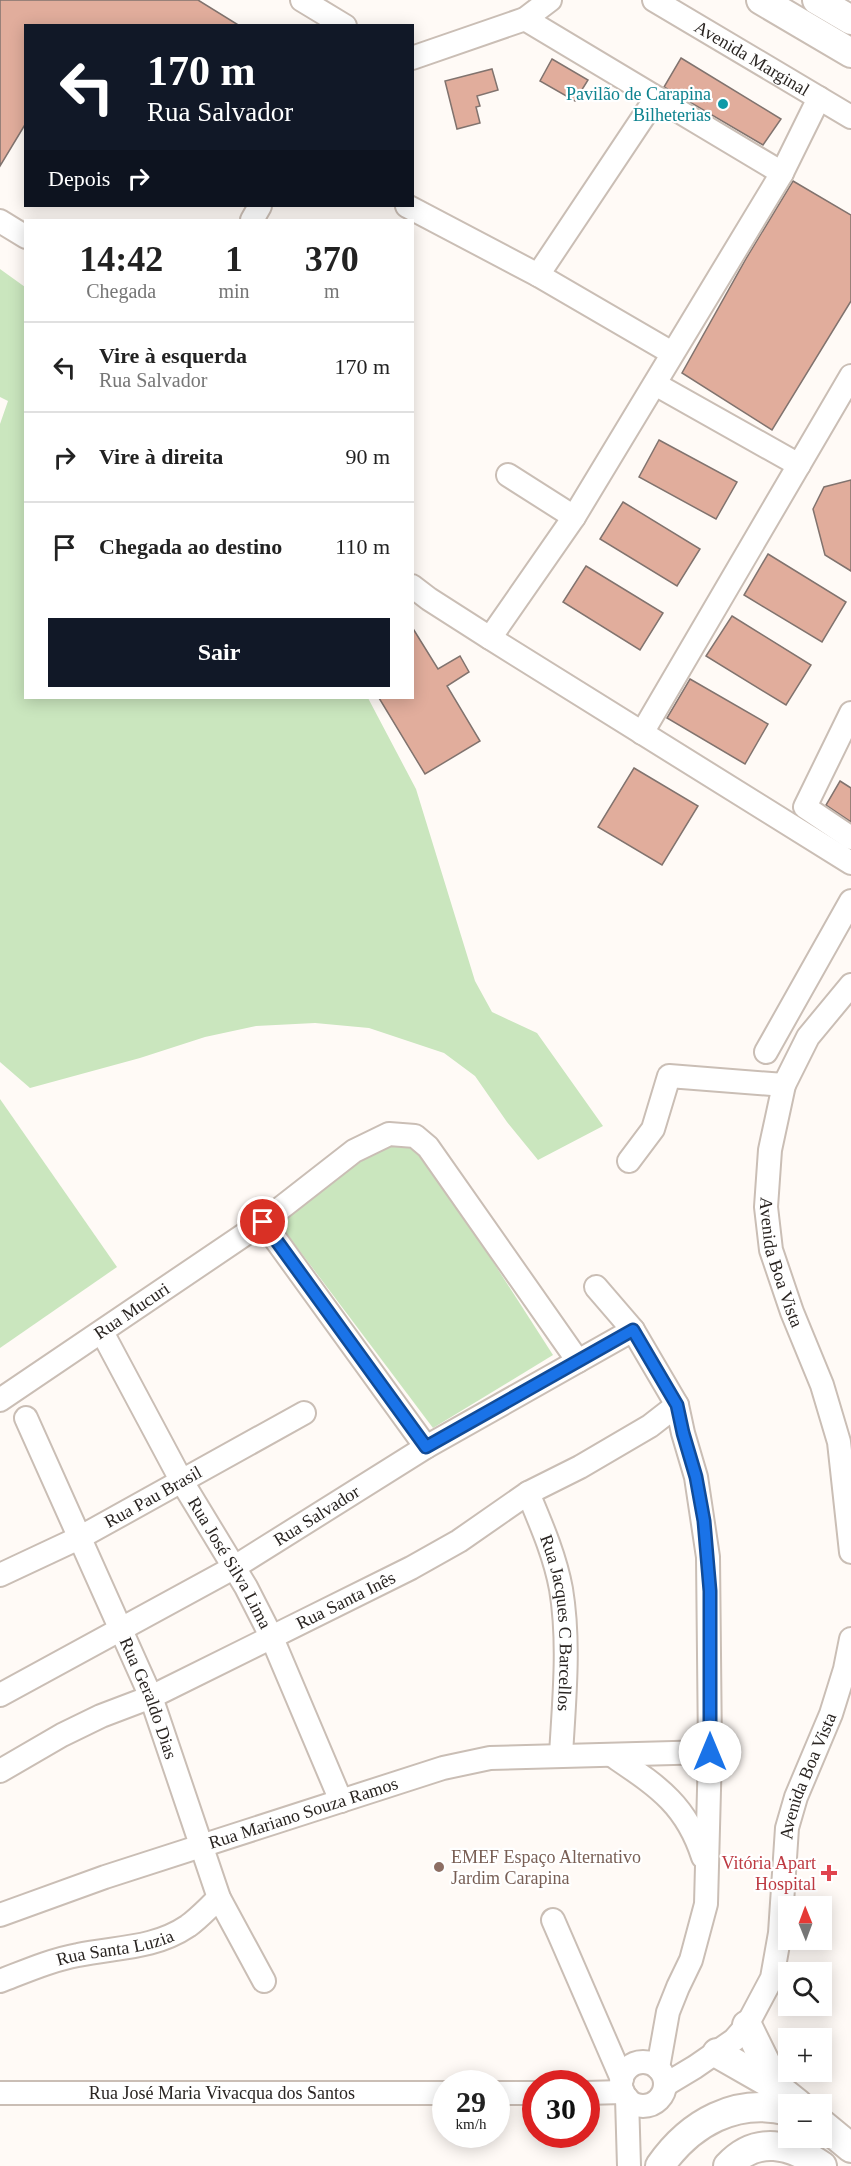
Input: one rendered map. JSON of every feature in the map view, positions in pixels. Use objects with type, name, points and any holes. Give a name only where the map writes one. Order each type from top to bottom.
[{"type":"main road","points":[[761,0],[851,53]]},
{"type":"main road","points":[[817,0],[851,20]]},
{"type":"main road","points":[[747,2025],[784,2094]]},
{"type":"main road","points":[[717,2053],[778,2094]]},
{"type":"main road","points":[[660,2166],[678,2144],[717,2115],[745,2107],[778,2103]]},
{"type":"main road","points":[[832,2134],[851,2149]]},
{"type":"main road","points":[[728,2166],[743,2154],[754,2149],[778,2146],[802,2153],[822,2166]]},
{"type":"street","points":[[302,0],[342,24]]},
{"type":"street","points":[[414,57],[525,19],[550,0]]},
{"type":"street","name":"Avenida Marginal","points":[[654,0],[851,117]]},
{"type":"street","points":[[525,19],[782,173]]},
{"type":"street","points":[[538,275],[656,98]]},
{"type":"street","points":[[490,638],[574,517],[782,173],[819,98]]},
{"type":"street","points":[[409,207],[538,275],[672,353]]},
{"type":"street","points":[[0,221],[24,236]]},
{"type":"street","points":[[642,733],[851,376]]},
{"type":"street","points":[[655,384],[799,465]]},
{"type":"street","points":[[508,475],[574,517]]},
{"type":"street","points":[[414,588],[490,638],[851,862]]},
{"type":"street","points":[[851,713],[805,807],[851,837]]},
{"type":"street","points":[[766,1052],[851,901]]},
{"type":"street","name":"Avenida Boa Vista","points":[[851,985],[808,1037],[784,1085],[770,1150],[766,1208],[771,1250],[792,1312],[822,1385],[839,1442],[851,1552]]},
{"type":"street","points":[[629,1161],[653,1129],[669,1076],[784,1085]]},
{"type":"street","name":"Rua Mucuri","points":[[0,1400],[263,1222],[354,1151],[389,1134],[415,1136],[428,1147],[578,1361]]},
{"type":"street","points":[[263,1222],[426,1447]]},
{"type":"street","points":[[596,1287],[633,1330],[677,1405],[696,1477],[708,1557],[710,1591],[710,1752],[706,1904],[691,1960],[668,2012],[626,2083],[628,2166]]},
{"type":"street","name":"Rua Salvador","points":[[0,1695],[233,1568],[426,1447],[633,1330]]},
{"type":"street","name":"Rua José Silva Lima","points":[[102,1332],[181,1480],[246,1587],[272,1638],[340,1801]]},
{"type":"street","name":"Rua Santa Inês","points":[[0,1770],[102,1716],[151,1697],[411,1568],[459,1540],[528,1493],[580,1467],[641,1431],[677,1405]]},
{"type":"street","name":"Rua Pau Brasil","points":[[0,1575],[79,1538],[304,1413]]},
{"type":"street","name":"Rua Geraldo Dias","points":[[26,1418],[151,1697],[219,1898],[264,1980]]},
{"type":"street","name":"Rua Jacques C Barcellos","points":[[528,1493],[552,1555],[561,1590],[565,1683],[561,1755]]},
{"type":"street","name":"Avenida Boa Vista","points":[[662,2077],[717,2053],[734,2040],[747,2025],[772,1978],[780,1933],[787,1828],[796,1797],[831,1714],[851,1639]]},
{"type":"street","name":"Rua Mariano Souza Ramos","points":[[0,1915],[201,1845],[443,1768],[490,1758],[710,1752]]},
{"type":"street","points":[[613,1756],[658,1787],[681,1812],[696,1836],[707,1871]]},
{"type":"street","name":"Rua Santa Luzia","points":[[0,1981],[80,1954],[135,1947],[164,1938],[188,1925],[219,1898]]},
{"type":"street","points":[[553,1920],[637,2105],[650,2104],[661,2097],[668,2012]]},
{"type":"street","points":[[600,2090],[626,2083],[646,2062],[662,2077]]},
{"type":"street","name":"Rua José Maria Vivacqua dos Santos","points":[[0,2093],[432,2093]]},
{"type":"green space","points":[[0,269],[24,286],[24,699],[369,699],[416,789],[475,981],[492,1012],[537,1033],[603,1126],[538,1160],[507,1122],[475,1076],[444,1053],[369,1028],[315,1023],[256,1026],[205,1037],[140,1058],[30,1088],[0,1062],[0,424],[8,401],[0,397]]},
{"type":"green space","points":[[0,1099],[117,1267],[0,1348]]},
{"type":"green space","points":[[407,1128],[553,1355],[433,1428],[278,1222]]},
{"type":"building","points":[[0,0],[198,0],[237,24],[24,24],[24,126],[0,166]]},
{"type":"building","name":"Pavilão de Carapina Bilheterias","points":[[681,58],[781,119],[763,145],[664,87]]},
{"type":"building","points":[[552,59],[588,80],[575,101],[540,81]]},
{"type":"building","points":[[492,69],[498,90],[477,96],[480,106],[476,107],[480,123],[457,129],[445,81]]},
{"type":"building","points":[[793,181],[851,215],[851,301],[772,430],[682,373]]},
{"type":"building","points":[[659,440],[737,482],[716,519],[639,477]]},
{"type":"building","points":[[851,480],[851,571],[825,555],[813,509],[824,487]]},
{"type":"building","points":[[623,502],[700,549],[677,586],[600,539]]},
{"type":"building","points":[[768,554],[846,602],[822,642],[744,595]]},
{"type":"building","points":[[586,566],[663,613],[640,650],[563,602]]},
{"type":"building","points":[[732,616],[811,665],[786,705],[706,656]]},
{"type":"building","points":[[414,630],[438,669],[460,656],[469,672],[447,686],[480,741],[425,774],[380,699],[414,699]]},
{"type":"building","points":[[690,679],[768,724],[745,764],[667,718]]},
{"type":"building","points":[[634,768],[698,806],[662,865],[598,827]]},
{"type":"building","points":[[840,781],[851,788],[851,822],[826,805]]},
{"type":"place","name":"Pavilão de Carapina Bilheterias","points":[[723,104]]},
{"type":"place","name":"EMEF Espaço Alternativo Jardim Carapina","points":[[439,1867]]},
{"type":"place","name":"Vitória Apart Hospital","points":[[829,1873]]},
{"type":"route","points":[[263,1222],[426,1447],[633,1330],[677,1405],[696,1477],[704,1521],[710,1591],[710,1752]]}]
